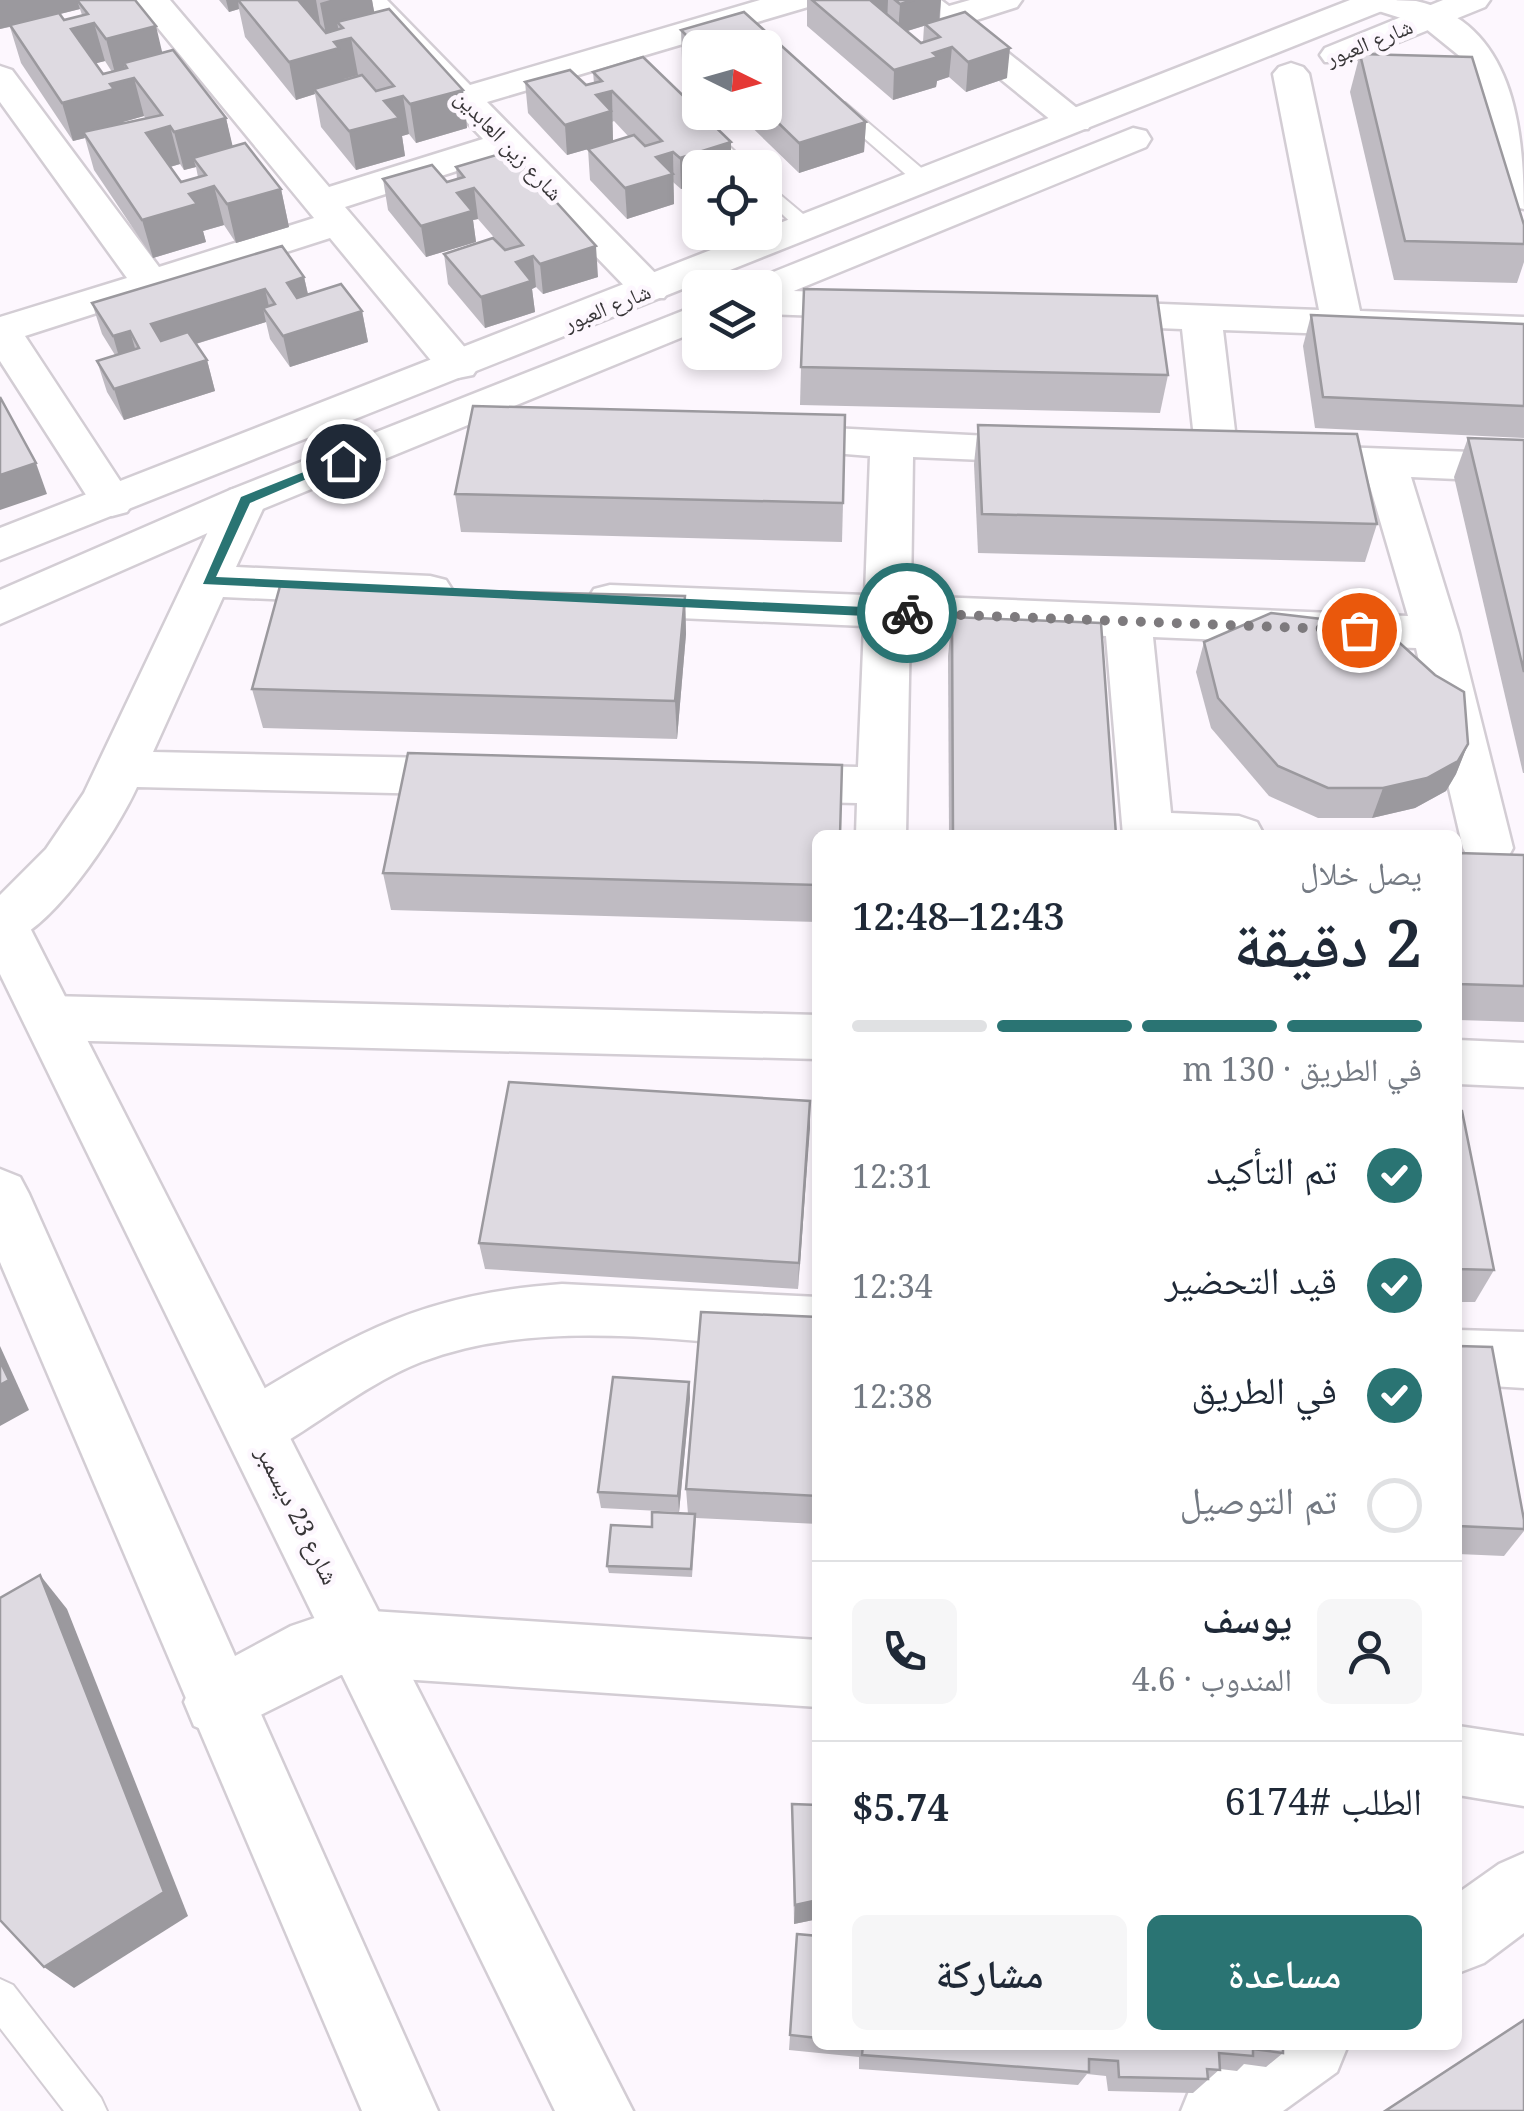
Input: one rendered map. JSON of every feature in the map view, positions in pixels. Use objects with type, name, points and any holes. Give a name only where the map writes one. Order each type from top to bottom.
[{"type":"street","name":"شارع زين العابدين","points":[[368,0],[650,290]]},
{"type":"street","points":[[463,98],[624,59],[742,24],[796,0]]},
{"type":"street","points":[[932,10],[1005,0]]},
{"type":"street","points":[[1379,0],[1432,17],[1467,41],[1484,67],[1523,190]]},
{"type":"street","name":"شارع العبور","points":[[0,545],[1379,0]]},
{"type":"street","name":"شارع العبور","points":[[1256,88],[1474,0]]},
{"type":"street","points":[[141,2],[329,213],[458,366]]},
{"type":"street","points":[[932,10],[1075,121]]},
{"type":"street","points":[[1291,74],[1342,322]]},
{"type":"street","points":[[0,78],[151,283]]},
{"type":"street","points":[[1485,80],[1524,82]]},
{"type":"street","points":[[782,282],[1169,124]]},
{"type":"street","points":[[112,502],[0,330],[151,283],[508,143]]},
{"type":"street","points":[[864,206],[898,234]]},
{"type":"street","points":[[782,303],[924,308]]},
{"type":"street","points":[[1042,312],[1524,329]]},
{"type":"street","points":[[1201,317],[1198,456],[1524,468]]},
{"type":"street","name":"شارع العبور","points":[[0,608],[245,500],[682,323]]},
{"type":"street","points":[[441,421],[539,426]]},
{"type":"street","points":[[735,436],[1083,451]]},
{"type":"street","points":[[881,830],[892,444]]},
{"type":"street","points":[[1385,463],[1436,633],[1490,848]]},
{"type":"street","points":[[1,923],[64,864],[88,832],[245,500]]},
{"type":"street","points":[[208,581],[467,593]]},
{"type":"street","points":[[567,598],[1436,633]]},
{"type":"street","points":[[1128,621],[1148,830]]},
{"type":"street","points":[[121,769],[531,778]]},
{"type":"street","points":[[726,782],[882,786]]},
{"type":"street","name":"شارع 23 ديسمبر","points":[[1,923],[595,2111]]},
{"type":"street","points":[[49,1018],[812,1037]]},
{"type":"street","points":[[1462,1063],[1522,1077]]},
{"type":"street","points":[[0,1194],[218,1702],[400,2111]]},
{"type":"street","points":[[254,1428],[410,1338],[462,1322],[510,1314],[572,1312],[812,1324]]},
{"type":"street","points":[[1462,1357],[1524,1360]]},
{"type":"street","points":[[218,1702],[315,1649],[342,1642],[812,1674]]},
{"type":"street","points":[[1462,1762],[1524,1772]]},
{"type":"street","points":[[1462,1934],[1524,1888]]},
{"type":"street","points":[[1219,2111],[1303,2050]]},
{"type":"lane","points":[[823,93],[925,181]]},
{"type":"lane","points":[[702,130],[723,150]]},
{"type":"lane","points":[[782,204],[808,228]]},
{"type":"lane","points":[[0,1998],[88,2111]]},
{"type":"building","points":[[77,0],[135,0],[156,26],[106,39],[94,23],[71,29],[103,74],[127,68],[124,63],[173,50],[226,118],[174,132],[170,126],[146,133],[181,182],[206,175],[193,158],[245,143],[281,189],[227,204],[214,186],[189,194],[197,204],[142,220],[83,132],[162,115],[134,78],[110,84],[114,89],[62,103],[10,25],[59,13],[64,20],[88,14]]},
{"type":"building","points":[[238,0],[304,0],[299,1],[326,33],[343,28],[337,22],[389,9],[463,90],[410,104],[403,96],[384,101],[399,118],[349,131],[314,89],[362,75],[376,91],[394,86],[351,38],[334,42],[339,48],[289,62]]},
{"type":"building","points":[[812,0],[870,0],[921,43],[940,37],[925,24],[965,12],[1010,48],[968,62],[952,47],[933,53],[938,57],[894,70]]},
{"type":"building","points":[[744,12],[764,30],[682,31]]},
{"type":"building","points":[[782,46],[866,122],[799,143],[782,126]]},
{"type":"building","points":[[1360,54],[1472,57],[1524,225],[1524,244],[1405,241]]},
{"type":"building","points":[[643,57],[682,95],[682,130],[719,130],[731,142],[706,150],[682,150],[680,158],[673,152],[656,157],[673,174],[625,188],[588,149],[634,135],[645,146],[662,141],[612,91],[596,95],[611,111],[565,125],[525,82],[570,70],[586,85],[602,81],[593,72]]},
{"type":"building","points":[[510,151],[596,246],[540,264],[533,256],[516,262],[531,281],[481,297],[444,254],[493,238],[505,250],[523,245],[474,188],[457,193],[472,211],[421,226],[383,179],[432,165],[447,182],[464,177],[456,167]]},
{"type":"building","points":[[282,246],[304,277],[287,283],[297,298],[341,284],[362,311],[283,336],[263,308],[275,304],[265,289],[151,324],[161,341],[188,332],[207,360],[114,389],[97,361],[139,348],[130,331],[113,336],[92,303]]},
{"type":"building","points":[[804,289],[1157,296],[1168,375],[801,367]]},
{"type":"building","points":[[1311,315],[1524,324],[1524,406],[1323,397]]},
{"type":"building","points":[[0,397],[36,463],[0,475]]},
{"type":"building","points":[[473,406],[845,415],[843,503],[455,494]]},
{"type":"building","points":[[978,425],[1357,434],[1377,524],[982,514]]},
{"type":"building","points":[[1468,438],[1524,440],[1524,672]]},
{"type":"building","points":[[280,586],[685,596],[675,701],[252,689]]},
{"type":"building","points":[[1271,613],[1381,626],[1435,675],[1464,692],[1468,744],[1458,761],[1427,778],[1383,788],[1328,788],[1278,766],[1218,698],[1204,642]]},
{"type":"building","points":[[952,617],[1101,623],[1116,830],[953,830]]},
{"type":"building","points":[[408,753],[842,765],[840,830],[812,830],[812,885],[383,873]]},
{"type":"building","points":[[1462,853],[1524,855],[1524,986],[1462,984]]},
{"type":"building","points":[[509,1082],[810,1101],[799,1263],[479,1243]]},
{"type":"building","points":[[1462,1111],[1494,1270],[1462,1269]]},
{"type":"building","points":[[701,1312],[812,1317],[812,1496],[686,1489]]},
{"type":"building","points":[[1462,1346],[1492,1347],[1524,1529],[1462,1526]]},
{"type":"building","points":[[0,1361],[9,1380],[0,1385]]},
{"type":"building","points":[[613,1377],[689,1382],[678,1496],[598,1492]]},
{"type":"building","points":[[652,1512],[695,1514],[691,1569],[607,1566],[611,1525],[652,1527]]},
{"type":"building","points":[[40,1575],[164,1892],[44,1967],[0,1920],[0,1598]]},
{"type":"building","points":[[792,1804],[812,1805],[812,1901],[795,1905]]},
{"type":"building","points":[[797,1934],[812,1935],[812,2037],[790,2035]]},
{"type":"building","points":[[1524,2020],[1524,2111],[1385,2111]]},
{"type":"building","points":[[862,2050],[1253,2050],[1253,2056],[1219,2053],[1220,2070],[1207,2069],[1208,2079],[1119,2077],[1118,2061],[1089,2059],[1089,2072],[862,2055]]},
{"type":"way so far","points":[[907,613],[1359,630]]},
{"type":"route","points":[[343,461],[245,500],[208,581],[907,613]]}]
